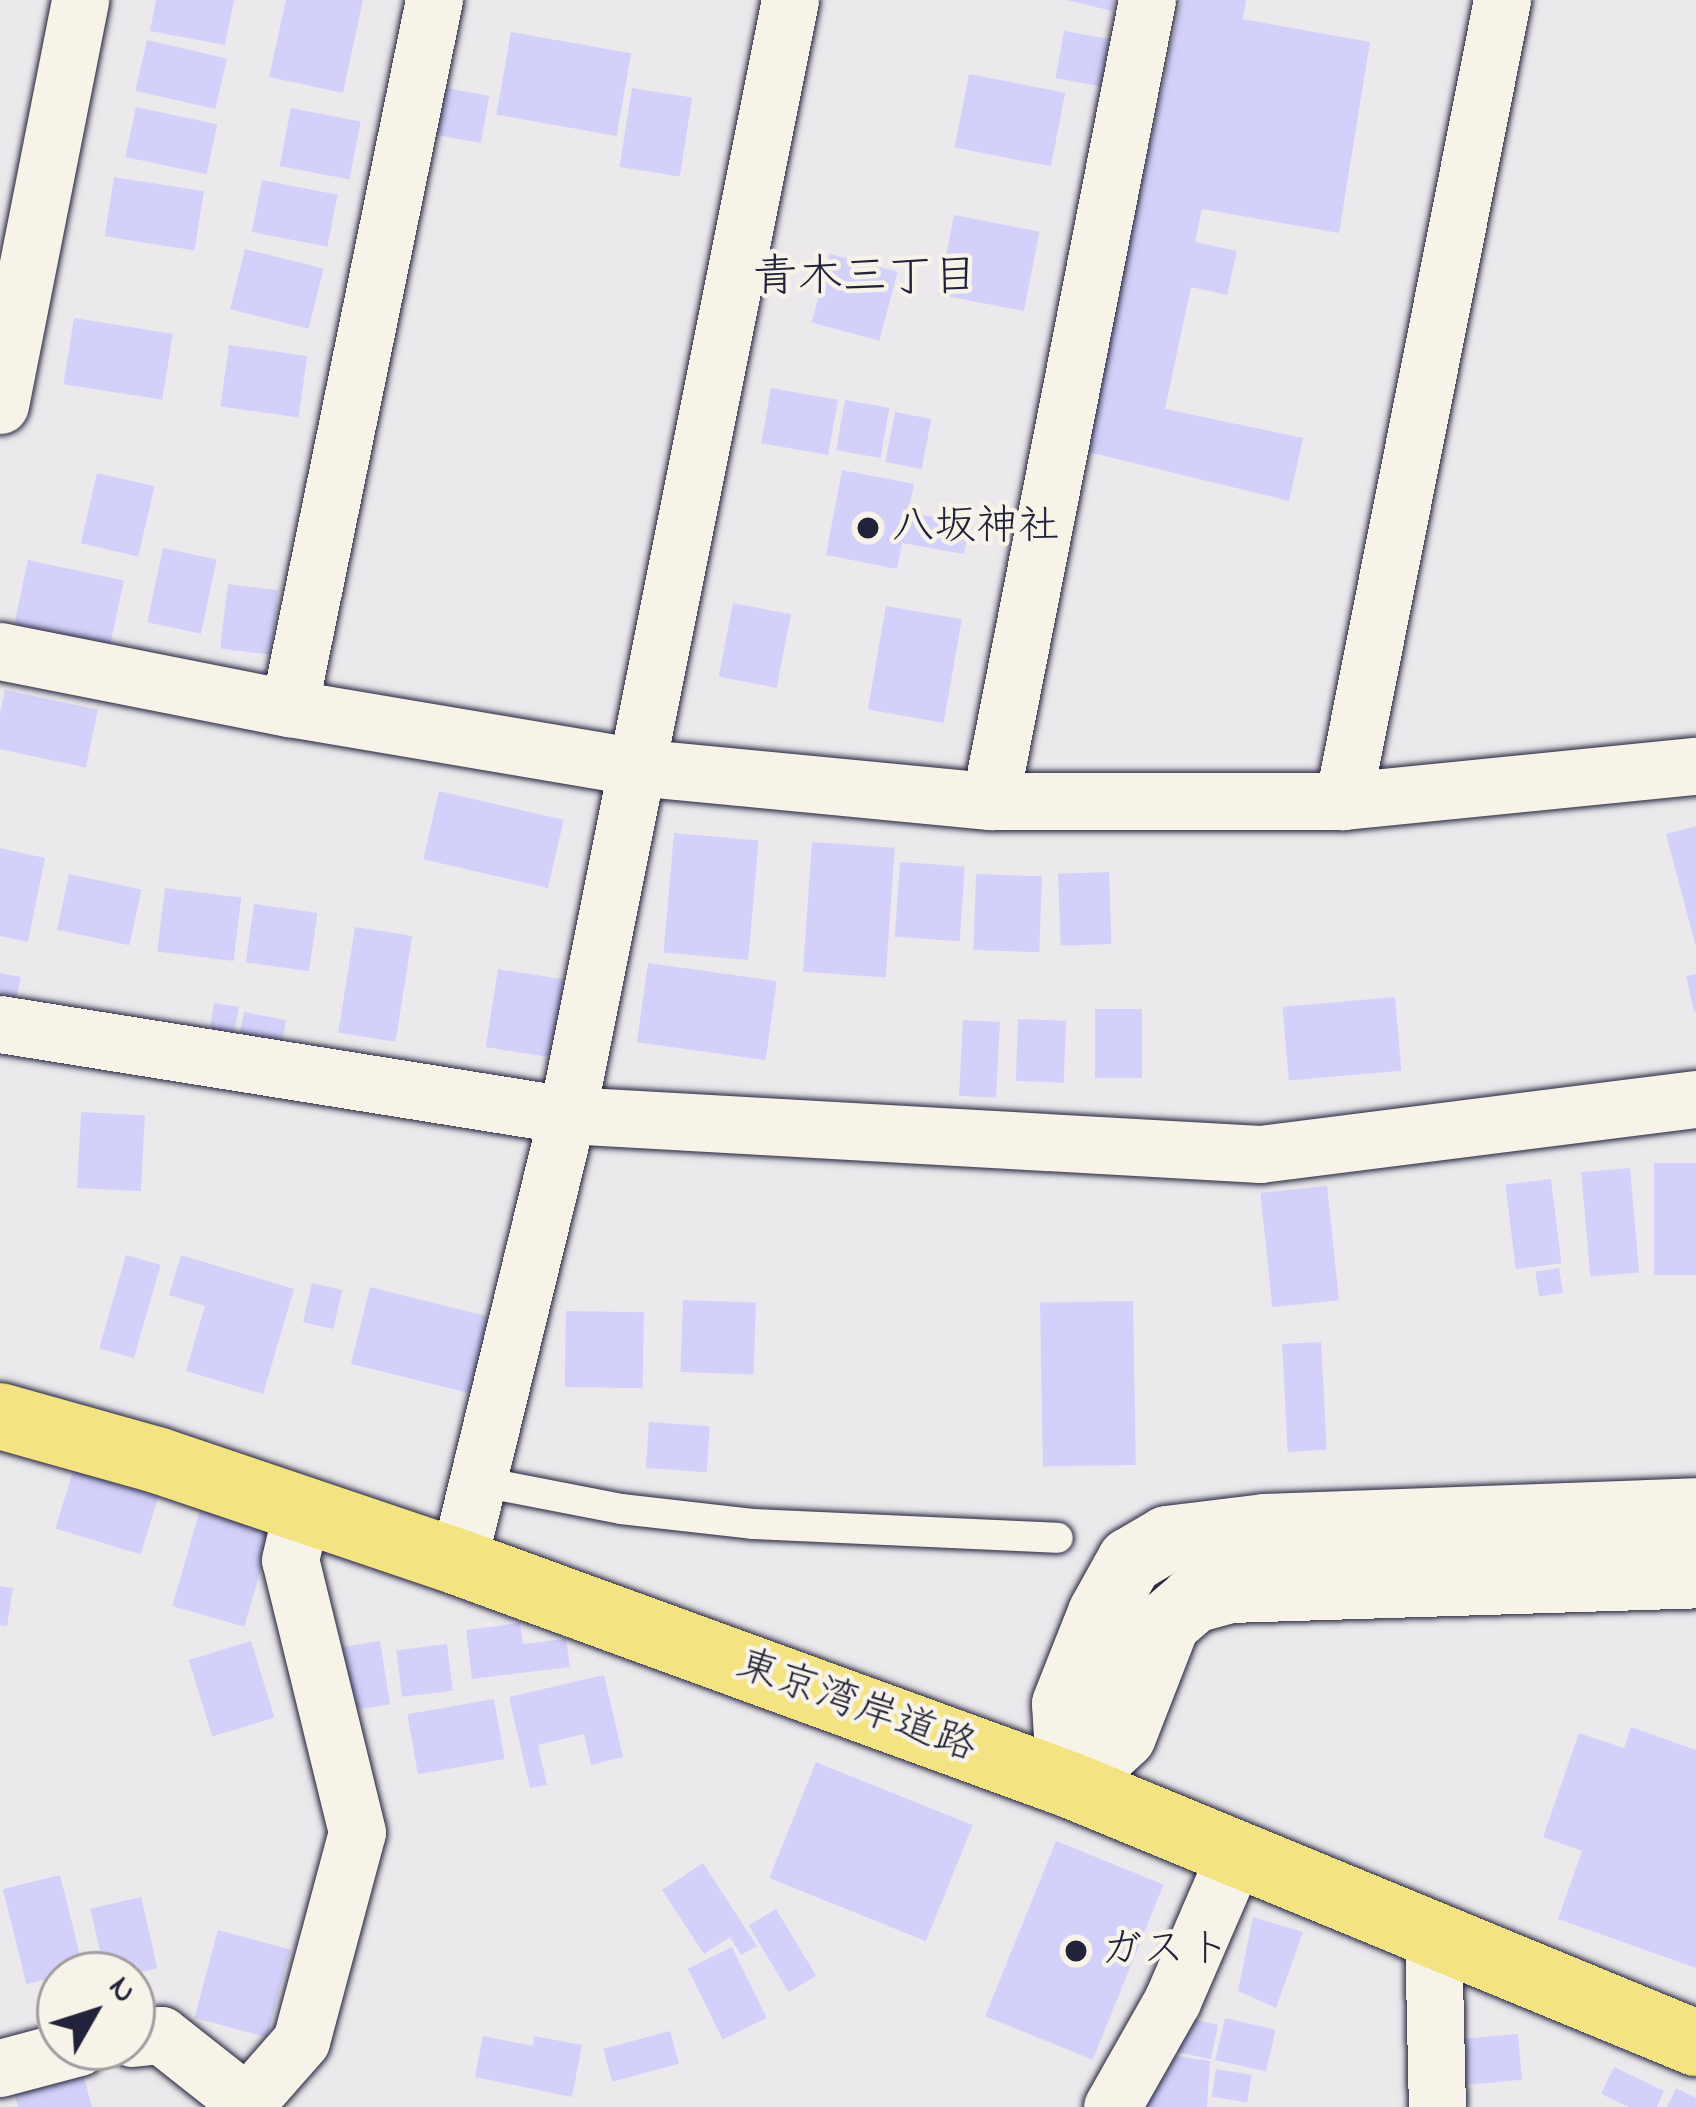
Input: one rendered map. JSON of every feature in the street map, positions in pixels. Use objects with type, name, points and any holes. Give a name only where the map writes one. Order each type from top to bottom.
[{"type":"highway","name":"東京湾岸道路","points":[[0,1416],[157,1460],[301,1513],[458,1562],[1070,1785],[1696,2043]]},
{"type":"street","points":[[0,405],[16,243],[80,0]]},
{"type":"street","points":[[289,708],[434,0]]},
{"type":"street","points":[[458,1562],[567,1114],[790,0]]},
{"type":"street","points":[[990,801],[1147,0]]},
{"type":"street","points":[[1343,801],[1502,0]]},
{"type":"street","points":[[0,651],[289,708],[636,767],[990,801],[1343,801],[1696,766]]},
{"type":"street","points":[[0,1024],[567,1114],[1260,1154],[1696,1100]]},
{"type":"street","points":[[1070,1785],[1065,1704],[1101,1613],[1130,1561],[1167,1539],[1264,1527],[1696,1511]]},
{"type":"street","points":[[156,2036],[245,2105],[301,2041],[357,1832],[290,1560],[301,1513]]},
{"type":"street","points":[[1070,1785],[1123,1736],[1167,1623],[1193,1600],[1230,1590],[1696,1575]]},
{"type":"street","points":[[1112,2107],[1172,2001],[1237,1851]]},
{"type":"street","points":[[1433,1933],[1437,2107]]},
{"type":"street","points":[[0,2068],[36,2058]]},
{"type":"lane","points":[[477,1481],[621,1509],[752,1524],[1058,1538]]},
{"type":"building","points":[[156,0],[234,0],[225,45],[150,31]]},
{"type":"building","points":[[286,0],[363,0],[343,93],[269,77]]},
{"type":"building","points":[[1067,0],[1114,0],[1112,11]]},
{"type":"building","points":[[1181,0],[1246,0],[1243,19],[1370,42],[1339,233],[1202,209],[1195,242],[1237,251],[1227,295],[1191,287],[1165,409],[1303,438],[1289,501],[1084,451]]},
{"type":"building","points":[[1064,31],[1109,39],[1101,86],[1056,78]]},
{"type":"building","points":[[511,32],[631,53],[617,136],[496,115]]},
{"type":"building","points":[[147,40],[227,58],[215,109],[135,91]]},
{"type":"building","points":[[969,74],[1065,93],[1051,166],[955,148]]},
{"type":"building","points":[[440,87],[489,96],[481,143],[432,134]]},
{"type":"building","points":[[632,88],[692,98],[680,177],[619,167]]},
{"type":"building","points":[[136,107],[217,124],[207,174],[125,157]]},
{"type":"building","points":[[291,108],[361,122],[349,179],[280,166]]},
{"type":"building","points":[[114,177],[204,191],[194,250],[105,236]]},
{"type":"building","points":[[262,180],[338,195],[327,247],[252,232]]},
{"type":"building","points":[[954,215],[1039,232],[1024,311],[939,295]]},
{"type":"building","points":[[245,249],[324,269],[309,329],[230,309]]},
{"type":"building","points":[[830,254],[898,272],[879,341],[812,323]]},
{"type":"building","points":[[74,318],[173,334],[162,400],[64,384]]},
{"type":"building","points":[[229,345],[307,356],[299,417],[220,406]]},
{"type":"building","points":[[771,388],[838,400],[828,455],[761,443]]},
{"type":"building","points":[[845,400],[889,408],[880,458],[836,450]]},
{"type":"building","points":[[895,412],[931,419],[922,469],[885,462]]},
{"type":"building","name":"八坂神社","points":[[842,470],[914,484],[908,512],[970,524],[964,554],[902,543],[897,569],[826,555]]},
{"type":"building","points":[[97,473],[154,486],[138,556],[81,543]]},
{"type":"building","points":[[163,548],[217,559],[201,634],[147,622]]},
{"type":"building","points":[[28,560],[124,580],[110,645],[14,625]]},
{"type":"building","points":[[228,584],[279,590],[271,655],[220,649]]},
{"type":"building","points":[[733,603],[791,614],[777,688],[719,677]]},
{"type":"building","points":[[886,606],[962,619],[944,723],[868,709]]},
{"type":"building","points":[[5,690],[98,710],[86,767],[0,749]]},
{"type":"building","points":[[439,791],[564,820],[548,888],[423,859]]},
{"type":"building","points":[[1696,826],[1696,943],[1695,943],[1666,834]]},
{"type":"building","points":[[674,833],[759,840],[748,960],[664,953]]},
{"type":"building","points":[[812,842],[895,848],[886,977],[803,972]]},
{"type":"building","points":[[0,848],[45,858],[28,942],[0,936]]},
{"type":"building","points":[[900,862],[965,867],[960,941],[895,937]]},
{"type":"building","points":[[1109,872],[1112,944],[1061,946],[1058,874]]},
{"type":"building","points":[[69,874],[141,889],[130,945],[57,930]]},
{"type":"building","points":[[976,874],[1042,876],[1039,952],[973,950]]},
{"type":"building","points":[[165,888],[241,897],[234,961],[157,952]]},
{"type":"building","points":[[254,904],[317,913],[309,971],[246,962]]},
{"type":"building","points":[[355,927],[412,936],[396,1042],[338,1033]]},
{"type":"building","points":[[648,963],[777,981],[766,1060],[637,1042]]},
{"type":"building","points":[[498,969],[564,979],[552,1058],[486,1047]]},
{"type":"building","points":[[0,973],[21,977],[12,1018],[0,1015]]},
{"type":"building","points":[[1696,974],[1696,1011],[1694,1012],[1686,976]]},
{"type":"building","points":[[1395,997],[1401,1071],[1289,1081],[1282,1007]]},
{"type":"building","points":[[214,1003],[239,1007],[231,1052],[207,1048]]},
{"type":"building","points":[[1095,1009],[1142,1009],[1142,1078],[1095,1078]]},
{"type":"building","points":[[244,1012],[286,1020],[281,1047],[239,1039]]},
{"type":"building","points":[[1018,1019],[1066,1021],[1064,1083],[1016,1081]]},
{"type":"building","points":[[963,1020],[1000,1022],[996,1098],[959,1096]]},
{"type":"building","points":[[81,1112],[145,1115],[141,1191],[77,1188]]},
{"type":"building","points":[[1654,1163],[1696,1163],[1696,1275],[1654,1275]]},
{"type":"building","points":[[1630,1168],[1639,1273],[1590,1277],[1581,1172]]},
{"type":"building","points":[[1551,1179],[1561,1263],[1516,1269],[1505,1185]]},
{"type":"building","points":[[1327,1186],[1339,1300],[1272,1307],[1260,1193]]},
{"type":"building","points":[[126,1255],[161,1265],[134,1358],[99,1348]]},
{"type":"building","points":[[181,1255],[294,1289],[263,1394],[186,1371],[205,1306],[169,1295]]},
{"type":"building","points":[[1559,1268],[1563,1293],[1539,1296],[1535,1272]]},
{"type":"building","points":[[312,1283],[342,1290],[333,1329],[303,1322]]},
{"type":"building","points":[[370,1287],[488,1317],[469,1393],[351,1364]]},
{"type":"building","points":[[683,1300],[756,1303],[753,1375],[680,1372]]},
{"type":"building","points":[[1133,1301],[1136,1465],[1043,1467],[1040,1303]]},
{"type":"building","points":[[566,1311],[644,1312],[643,1388],[565,1387]]},
{"type":"building","points":[[1321,1342],[1327,1450],[1288,1452],[1282,1344]]},
{"type":"building","points":[[649,1422],[710,1426],[707,1472],[646,1468]]},
{"type":"building","points":[[73,1471],[158,1497],[141,1554],[55,1528]]},
{"type":"building","points":[[201,1506],[273,1527],[244,1627],[172,1606]]},
{"type":"building","points":[[0,1586],[13,1588],[7,1626],[0,1625]]},
{"type":"building","points":[[520,1623],[523,1644],[566,1639],[570,1667],[472,1679],[466,1630]]},
{"type":"building","points":[[251,1641],[274,1718],[212,1737],[189,1660]]},
{"type":"building","points":[[380,1641],[390,1704],[350,1711],[340,1647]]},
{"type":"building","points":[[447,1644],[453,1691],[402,1697],[396,1650]]},
{"type":"building","points":[[604,1675],[623,1757],[591,1765],[584,1734],[538,1745],[547,1785],[530,1788],[509,1697]]},
{"type":"building","points":[[494,1699],[505,1759],[418,1774],[407,1714]]},
{"type":"building","points":[[1631,1727],[1696,1750],[1696,1968],[1558,1919],[1582,1851],[1543,1837],[1579,1733],[1624,1748]]},
{"type":"building","points":[[816,1762],[973,1825],[926,1941],[769,1878]]},
{"type":"building","name":"ガスト","points":[[1056,1841],[1164,1884],[1093,2060],[985,2016]]},
{"type":"building","points":[[703,1863],[757,1946],[741,1955],[730,1937],[704,1954],[662,1890]]},
{"type":"building","points":[[60,1875],[79,1951],[36,1951],[36,1982],[26,1984],[3,1889]]},
{"type":"building","points":[[141,1897],[153,1951],[100,1951],[90,1909]]},
{"type":"building","points":[[776,1909],[816,1976],[789,1992],[749,1925]]},
{"type":"building","points":[[1253,1917],[1303,1932],[1276,2008],[1238,1991]]},
{"type":"building","points":[[218,1930],[290,1949],[267,2037],[194,2018]]},
{"type":"building","points":[[732,1947],[767,2018],[723,2039],[688,1968]]},
{"type":"building","points":[[1181,2017],[1218,2025],[1211,2059],[1174,2051]]},
{"type":"building","points":[[1225,2018],[1276,2030],[1266,2072],[1215,2060]]},
{"type":"building","points":[[670,2031],[679,2064],[612,2082],[603,2049]]},
{"type":"building","points":[[1518,2034],[1522,2080],[1464,2085],[1460,2039]]},
{"type":"building","points":[[483,2036],[533,2046],[534,2036],[582,2045],[572,2097],[475,2077]]},
{"type":"building","points":[[1161,2054],[1210,2061],[1207,2107],[1134,2107]]},
{"type":"building","points":[[1614,2067],[1664,2091],[1657,2107],[1629,2107],[1601,2094]]},
{"type":"building","points":[[1216,2069],[1252,2075],[1247,2102],[1212,2097]]},
{"type":"building","points":[[82,2071],[92,2107],[18,2107],[13,2089]]},
{"type":"building","points":[[1676,2088],[1696,2098],[1696,2107],[1667,2107]]},
{"type":"place","name":"八坂神社","points":[[868,528]]},
{"type":"place","name":"ガスト","points":[[1076,1951]]},
{"type":"district","name":"青木三丁目","points":[[865,280]]}]
